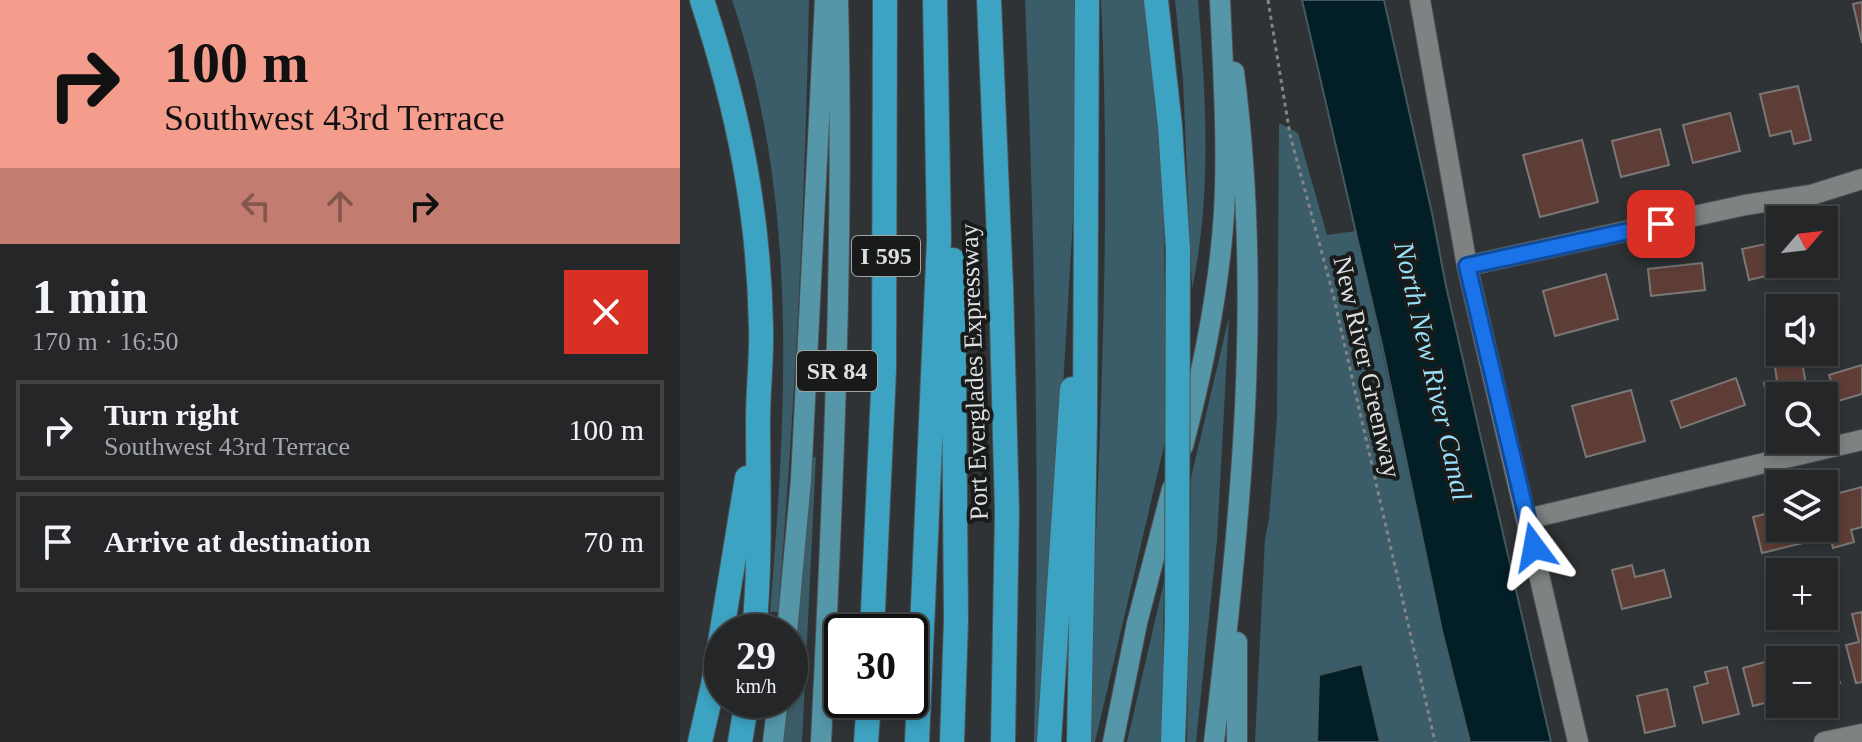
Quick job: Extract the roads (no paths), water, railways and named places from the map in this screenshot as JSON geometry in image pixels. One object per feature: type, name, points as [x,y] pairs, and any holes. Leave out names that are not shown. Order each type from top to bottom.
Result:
[{"type":"highway","points":[[702,0],[726,75],[746,159],[753,216],[761,330],[758,416],[760,575],[756,614]]},
{"type":"highway","name":"I 595","points":[[873,614],[884,370],[885,0]]},
{"type":"highway","points":[[917,742],[939,239],[938,0]]},
{"type":"highway","points":[[938,0],[949,111],[956,407],[952,742]]},
{"type":"highway","name":"Port Everglades Expressway","points":[[989,0],[1007,511],[1003,742]]},
{"type":"highway","points":[[1079,742],[1087,0]]},
{"type":"highway","points":[[1156,0],[1170,126],[1178,249],[1177,623],[1173,742]]},
{"type":"highway","points":[[1049,742],[1068,424],[1086,229]]},
{"type":"highway","points":[[700,742],[713,685],[758,416]]},
{"type":"highway","points":[[740,742],[744,718]]},
{"type":"highway","points":[[866,742],[868,718]]},
{"type":"main road","points":[[789,614],[801,480],[825,0]]},
{"type":"main road","name":"SR 84","points":[[821,742],[836,453],[838,0]]},
{"type":"main road","points":[[1214,742],[1237,519],[1245,386],[1246,220],[1242,135],[1222,0]]},
{"type":"main road","points":[[1113,742],[1137,623],[1198,387],[1219,267],[1225,137],[1222,0]]},
{"type":"main road","points":[[1237,519],[1237,742]]},
{"type":"main road","points":[[773,742],[776,718]]},
{"type":"street","points":[[1424,1],[1467,266],[1578,742]]},
{"type":"street","points":[[1467,266],[1745,205],[1811,195],[1862,179]]},
{"type":"street","points":[[1527,519],[1862,440]]},
{"type":"street","points":[[1824,742],[1862,734]]},
{"type":"water","name":"North New River Canal","points":[[1302,0],[1384,0],[1551,742],[1470,742],[1442,631],[1382,345]]},
{"type":"water","points":[[1362,664],[1380,742],[1317,742],[1319,675]]}]
